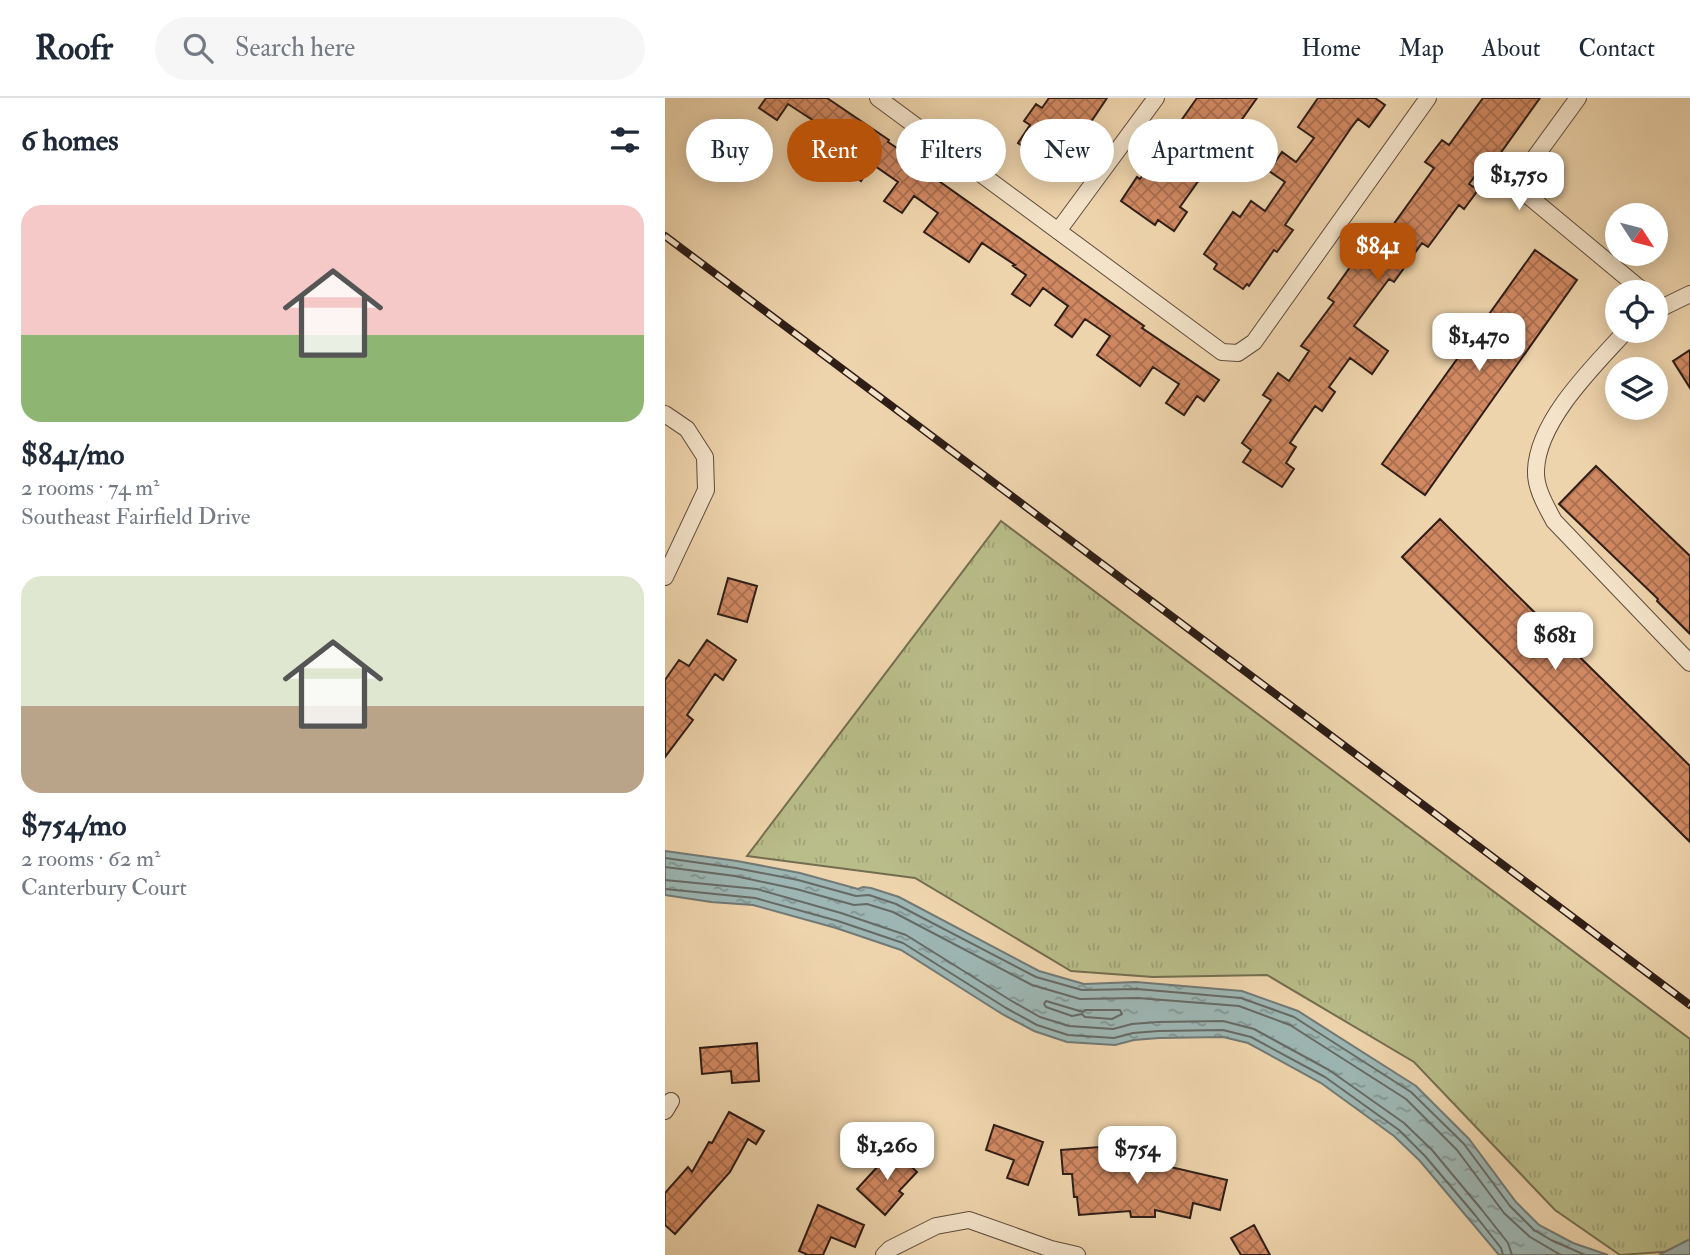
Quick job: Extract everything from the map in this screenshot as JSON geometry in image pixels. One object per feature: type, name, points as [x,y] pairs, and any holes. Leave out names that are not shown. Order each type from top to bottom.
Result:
[{"type":"street","points":[[879,98],[1222,352],[1238,353],[1254,342],[1428,98]]},
{"type":"street","points":[[1058,231],[1156,98]]},
{"type":"street","points":[[1578,98],[1522,175],[1526,194],[1630,280]]},
{"type":"street","points":[[1668,303],[1690,294]]},
{"type":"street","points":[[1615,343],[1574,387],[1539,445],[1536,473],[1543,501],[1554,521],[1690,663]]},
{"type":"street","points":[[665,414],[687,429],[705,457],[706,489],[665,577]]},
{"type":"street","points":[[884,1255],[890,1249],[936,1226],[969,1220],[1051,1249],[1077,1255]]},
{"type":"green space","points":[[1001,521],[1690,1039],[1690,1250],[1620,1255],[1555,1210],[1414,1062],[1267,975],[1153,977],[1071,971],[915,878],[747,856]]},
{"type":"water","points":[[665,851],[800,873],[858,889],[871,888],[899,897],[1039,971],[1084,984],[1136,982],[1242,991],[1298,1011],[1416,1086],[1469,1139],[1516,1202],[1539,1225],[1573,1243],[1608,1255],[1499,1255],[1420,1161],[1394,1136],[1321,1083],[1248,1043],[1223,1037],[1159,1038],[1115,1045],[1067,1042],[1034,1031],[1002,1014],[901,950],[836,928],[753,905],[665,895]]},
{"type":"water","points":[[1688,1240],[1690,1255],[1659,1255]]},
{"type":"building","points":[[766,98],[827,98],[858,119],[811,119],[788,104],[777,120],[759,108]]},
{"type":"building","points":[[1049,98],[1107,98],[1093,119],[1025,119],[1036,104],[1042,108]]},
{"type":"building","points":[[1197,98],[1257,98],[1242,119],[1182,119]]},
{"type":"building","points":[[1318,98],[1375,98],[1385,105],[1369,127],[1358,119],[1351,128],[1285,225],[1293,230],[1277,252],[1274,250],[1249,286],[1247,284],[1243,289],[1214,269],[1217,264],[1204,254],[1233,212],[1240,217],[1251,201],[1265,211],[1285,182],[1278,177],[1278,158],[1282,152],[1296,162],[1314,138],[1298,127]]},
{"type":"building","points":[[1483,98],[1540,98],[1497,158],[1492,154],[1469,184],[1478,190],[1464,209],[1459,205],[1428,247],[1422,243],[1394,282],[1389,279],[1354,326],[1388,351],[1372,374],[1350,358],[1329,387],[1335,392],[1322,411],[1315,406],[1290,443],[1296,447],[1286,463],[1294,469],[1282,487],[1243,462],[1251,450],[1242,443],[1271,400],[1263,395],[1278,373],[1289,381],[1309,351],[1301,346],[1334,302],[1328,298],[1357,255],[1375,229],[1385,236],[1434,168],[1425,162],[1442,140],[1449,145]]},
{"type":"building","points":[[882,135],[896,147],[896,181],[882,171]]},
{"type":"building","points":[[898,182],[940,182],[1144,326],[1142,328],[1219,380],[1204,401],[1197,396],[1184,415],[1166,403],[1179,384],[1153,367],[1140,386],[1097,355],[1110,336],[1085,319],[1072,337],[1055,325],[1068,306],[1043,288],[1030,306],[1012,294],[1026,275],[1013,266],[1015,265],[982,243],[969,262],[924,232],[938,213],[914,196],[902,213],[884,201]]},
{"type":"building","points":[[1134,182],[1198,182],[1180,207],[1187,212],[1174,231],[1158,220],[1155,225],[1121,201]]},
{"type":"building","points":[[1535,250],[1577,280],[1425,495],[1382,464]]},
{"type":"building","points":[[1690,350],[1690,388],[1673,361]]},
{"type":"building","points":[[1596,466],[1690,556],[1690,634],[1658,599],[1559,504]]},
{"type":"building","points":[[1440,519],[1690,766],[1690,842],[1402,557]]},
{"type":"building","points":[[728,578],[757,586],[747,622],[718,614]]},
{"type":"building","points":[[707,640],[736,660],[723,680],[715,674],[687,715],[693,720],[665,757],[665,680],[679,660],[689,666]]},
{"type":"building","points":[[757,1043],[759,1081],[732,1083],[731,1071],[702,1074],[700,1048]]},
{"type":"building","points":[[729,1112],[764,1131],[756,1144],[748,1139],[730,1172],[675,1234],[665,1225],[665,1193],[688,1167],[692,1172]]},
{"type":"building","points":[[994,1125],[1043,1142],[1028,1185],[1007,1178],[1014,1160],[986,1150]]},
{"type":"building","points":[[1100,1147],[1101,1160],[1153,1159],[1153,1163],[1227,1180],[1220,1210],[1193,1203],[1190,1218],[1155,1210],[1155,1217],[1131,1217],[1130,1211],[1079,1215],[1072,1174],[1063,1174],[1061,1150]]},
{"type":"building","points":[[893,1150],[917,1172],[899,1191],[903,1194],[885,1215],[857,1189]]},
{"type":"building","points":[[818,1205],[864,1225],[855,1247],[831,1237],[823,1255],[808,1255],[799,1251]]},
{"type":"building","points":[[1254,1225],[1270,1255],[1241,1255],[1231,1238]]},
{"type":"railway","points":[[665,236],[1690,1005]]}]
